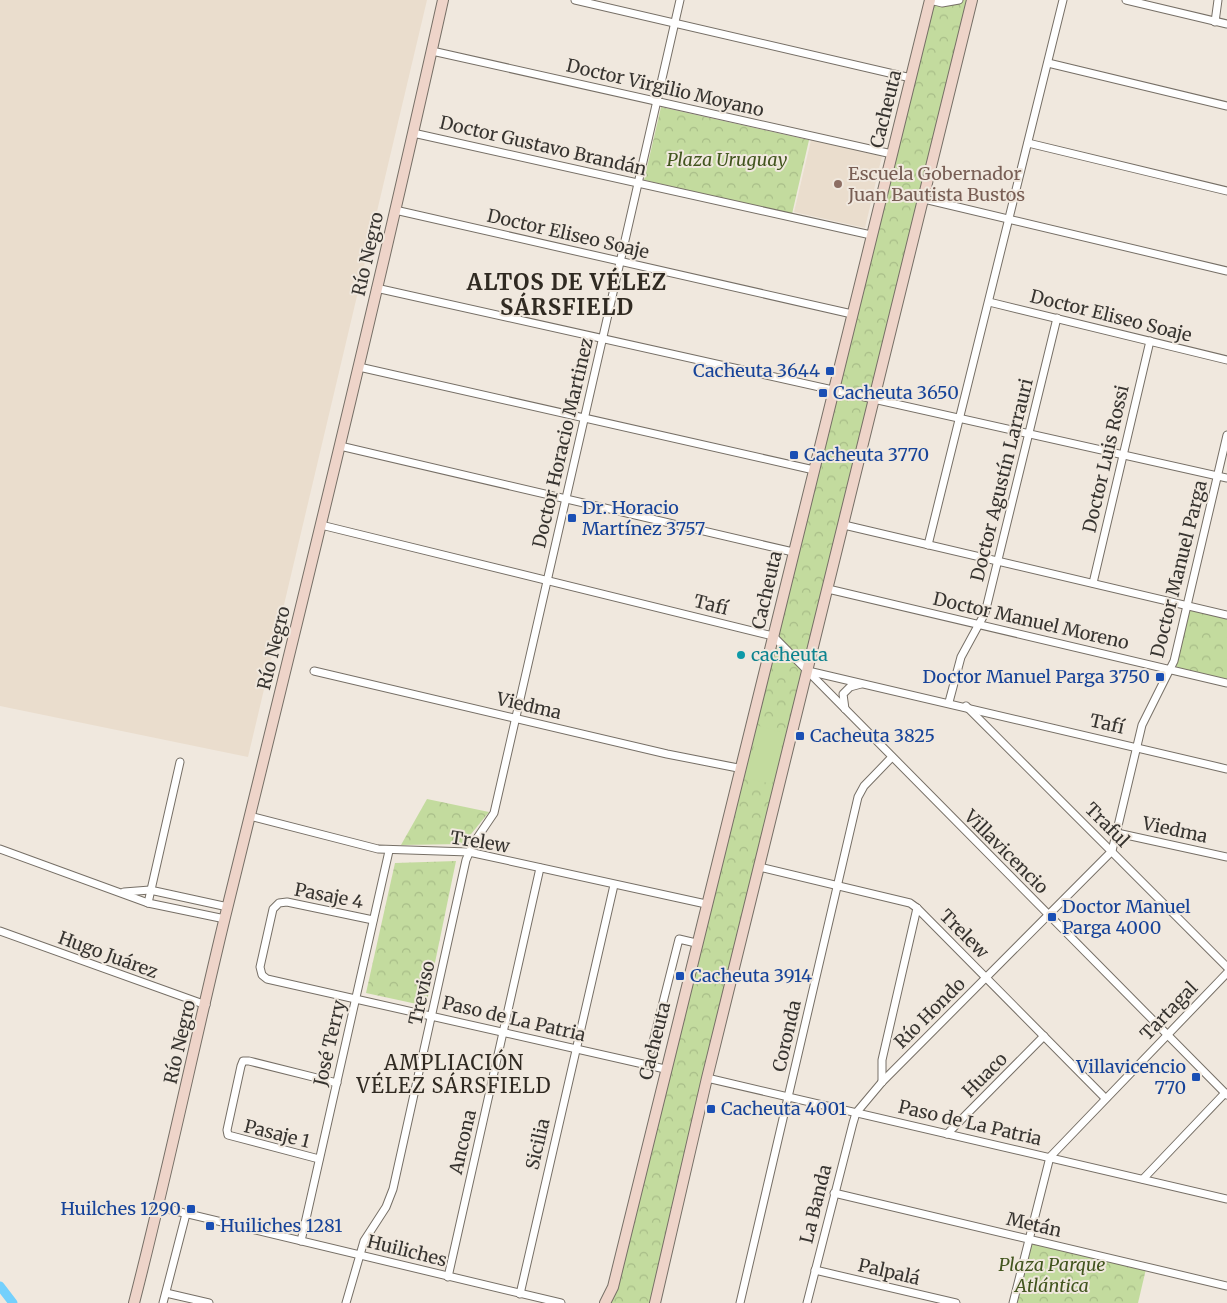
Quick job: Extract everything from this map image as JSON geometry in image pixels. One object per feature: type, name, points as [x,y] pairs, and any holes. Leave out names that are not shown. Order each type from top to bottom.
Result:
[{"type":"street","name":"Río Negro","points":[[134,1303],[159,1207],[225,919],[340,446],[443,0]]},
{"type":"street","points":[[575,0],[911,78]]},
{"type":"street","name":"Doctor Horacio Martinez","points":[[510,747],[680,0]]},
{"type":"street","points":[[930,0],[942,3],[960,0]]},
{"type":"street","name":"Cacheuta","points":[[605,1303],[612,1287],[738,768],[773,636],[930,0]]},
{"type":"street","points":[[655,1303],[707,1078],[972,0]]},
{"type":"street","points":[[928,545],[1063,0]]},
{"type":"street","points":[[1126,0],[1137,1],[1227,24]]},
{"type":"street","points":[[1215,22],[1218,0]]},
{"type":"street","name":"Doctor Virgilio Moyano","points":[[432,51],[892,154]]},
{"type":"street","points":[[1048,63],[1227,106]]},
{"type":"street","name":"Doctor Gustavo Brandán","points":[[413,132],[871,235]]},
{"type":"street","points":[[1028,143],[1227,191]]},
{"type":"street","points":[[924,199],[1227,271]]},
{"type":"street","name":"Doctor Eliseo Soaje","points":[[395,210],[852,314]]},
{"type":"street","points":[[376,288],[1227,478]]},
{"type":"street","name":"Doctor Eliseo Soaje","points":[[989,302],[1227,360]]},
{"type":"street","name":"Doctor Agustín Larrauri","points":[[949,702],[961,657],[985,613],[1056,318]]},
{"type":"street","name":"Doctor Luis Rossi","points":[[1093,584],[1150,341]]},
{"type":"street","points":[[358,367],[814,470]]},
{"type":"street","name":"Doctor Manuel Parga","points":[[1112,851],[1136,747],[1148,710],[1170,670],[1227,435]]},
{"type":"street","points":[[340,446],[793,552]]},
{"type":"street","name":"Tafí","points":[[321,525],[773,636]]},
{"type":"street","points":[[844,525],[1227,615]]},
{"type":"street","name":"Doctor Manuel Moreno","points":[[828,589],[1227,683]]},
{"type":"street","points":[[773,636],[808,670]]},
{"type":"street","name":"Tafí","points":[[808,670],[1227,769]]},
{"type":"street","name":"Villavicencio","points":[[808,670],[1226,1094]]},
{"type":"street","name":"Viedma","points":[[314,671],[667,754],[738,768]]},
{"type":"street","points":[[845,709],[843,694],[847,689],[864,683]]},
{"type":"street","name":"Traful","points":[[965,706],[1227,967]]},
{"type":"street","name":"Treviso","points":[[346,1303],[358,1255],[369,1230],[386,1207],[393,1189],[469,852],[494,813],[510,747]]},
{"type":"street","name":"Coronda","points":[[740,1303],[860,792],[892,757]]},
{"type":"street","points":[[148,903],[180,762]]},
{"type":"street","name":"Trelew","points":[[250,816],[389,851],[469,852],[706,904]]},
{"type":"street","name":"Viedma","points":[[1117,833],[1227,857]]},
{"type":"street","points":[[0,849],[148,903],[225,919]]},
{"type":"street","name":"José Terry","points":[[300,1241],[389,851]]},
{"type":"street","name":"Río Hondo","points":[[856,1113],[882,1082],[1112,851]]},
{"type":"street","name":"Trelew","points":[[759,867],[910,903],[1105,1098]]},
{"type":"street","name":"Ancona","points":[[448,1277],[540,868]]},
{"type":"street","name":"Sicilia","points":[[520,1294],[614,884]]},
{"type":"street","points":[[121,892],[150,890],[228,907]]},
{"type":"street","name":"Pasaje 4","points":[[262,975],[260,967],[273,909],[279,903],[287,902],[373,920]]},
{"type":"street","points":[[882,1082],[882,1060],[917,908]]},
{"type":"street","name":"Hugo Juárez","points":[[0,931],[206,1005]]},
{"type":"street","points":[[651,1050],[679,940],[696,943]]},
{"type":"street","name":"Tartagal","points":[[1050,1157],[1227,973]]},
{"type":"street","name":"Paso de La Patria","points":[[262,975],[267,978],[356,999],[665,1069]]},
{"type":"street","name":"Huaco","points":[[947,1134],[1044,1036]]},
{"type":"street","name":"Pasaje 1","points":[[319,1160],[228,1135],[227,1130],[243,1062],[337,1083]]},
{"type":"street","name":"Paso de La Patria","points":[[707,1078],[1227,1199]]},
{"type":"street","points":[[1143,1179],[1226,1094]]},
{"type":"street","name":"La Banda","points":[[807,1303],[856,1113]]},
{"type":"street","points":[[1013,1303],[1050,1157]]},
{"type":"street","name":"Metán","points":[[834,1193],[1227,1286]]},
{"type":"street","name":"Huiliches","points":[[159,1207],[561,1303]]},
{"type":"street","points":[[163,1303],[186,1214]]},
{"type":"street","name":"Palpalá","points":[[815,1270],[956,1303]]},
{"type":"street","points":[[166,1293],[209,1303]]},
{"type":"shaded area","points":[[0,0],[427,0],[248,757],[0,706]]},
{"type":"shaded area","name":"Escuela Gobernador Juan Bautista Bustos","points":[[811,140],[882,156],[865,228],[794,212]]},
{"type":"green space","points":[[930,0],[972,0],[655,1303],[605,1303]]},
{"type":"green space","name":"Plaza Uruguay","points":[[661,107],[809,140],[792,214],[644,180]]},
{"type":"green space","points":[[1189,609],[1227,618],[1227,679],[1176,668]]},
{"type":"green space","points":[[759,726],[785,733],[772,784],[746,778]]},
{"type":"green space","points":[[427,799],[489,812],[463,844],[401,845]]},
{"type":"green space","points":[[456,861],[426,1006],[366,993],[395,863]]},
{"type":"green space","name":"Plaza Parque Atlántica","points":[[1032,1242],[1146,1269],[1138,1303],[1016,1303]]},
{"type":"waterway","points":[[0,1286],[13,1303]]},
{"type":"place","name":"Escuela Gobernador Juan Bautista Bustos","points":[[838,184]]},
{"type":"place","name":"Cacheuta 3644","points":[[830,371]]},
{"type":"place","name":"Cacheuta 3650","points":[[823,393]]},
{"type":"place","name":"Cacheuta 3770","points":[[794,455]]},
{"type":"place","name":"Dr. Horacio Martínez 3757","points":[[572,518]]},
{"type":"place","name":"cacheuta","points":[[741,655]]},
{"type":"place","name":"Doctor Manuel Parga 3750","points":[[1160,677]]},
{"type":"place","name":"Cacheuta 3825","points":[[800,736]]},
{"type":"place","name":"Doctor Manuel Parga 4000","points":[[1052,917]]},
{"type":"place","name":"Cacheuta 3914","points":[[680,976]]},
{"type":"place","name":"Villavicencio 770","points":[[1196,1077]]},
{"type":"place","name":"Cacheuta 4001","points":[[711,1109]]},
{"type":"place","name":"Huilches 1290","points":[[191,1209]]},
{"type":"place","name":"Huiliches 1281","points":[[210,1226]]},
{"type":"district","name":"ALTOS DE VÉLEZ SÁRSFIELD","points":[[567,294]]},
{"type":"district","name":"AMPLIACIÓN VÉLEZ SÁRSFIELD","points":[[454,1074]]}]
